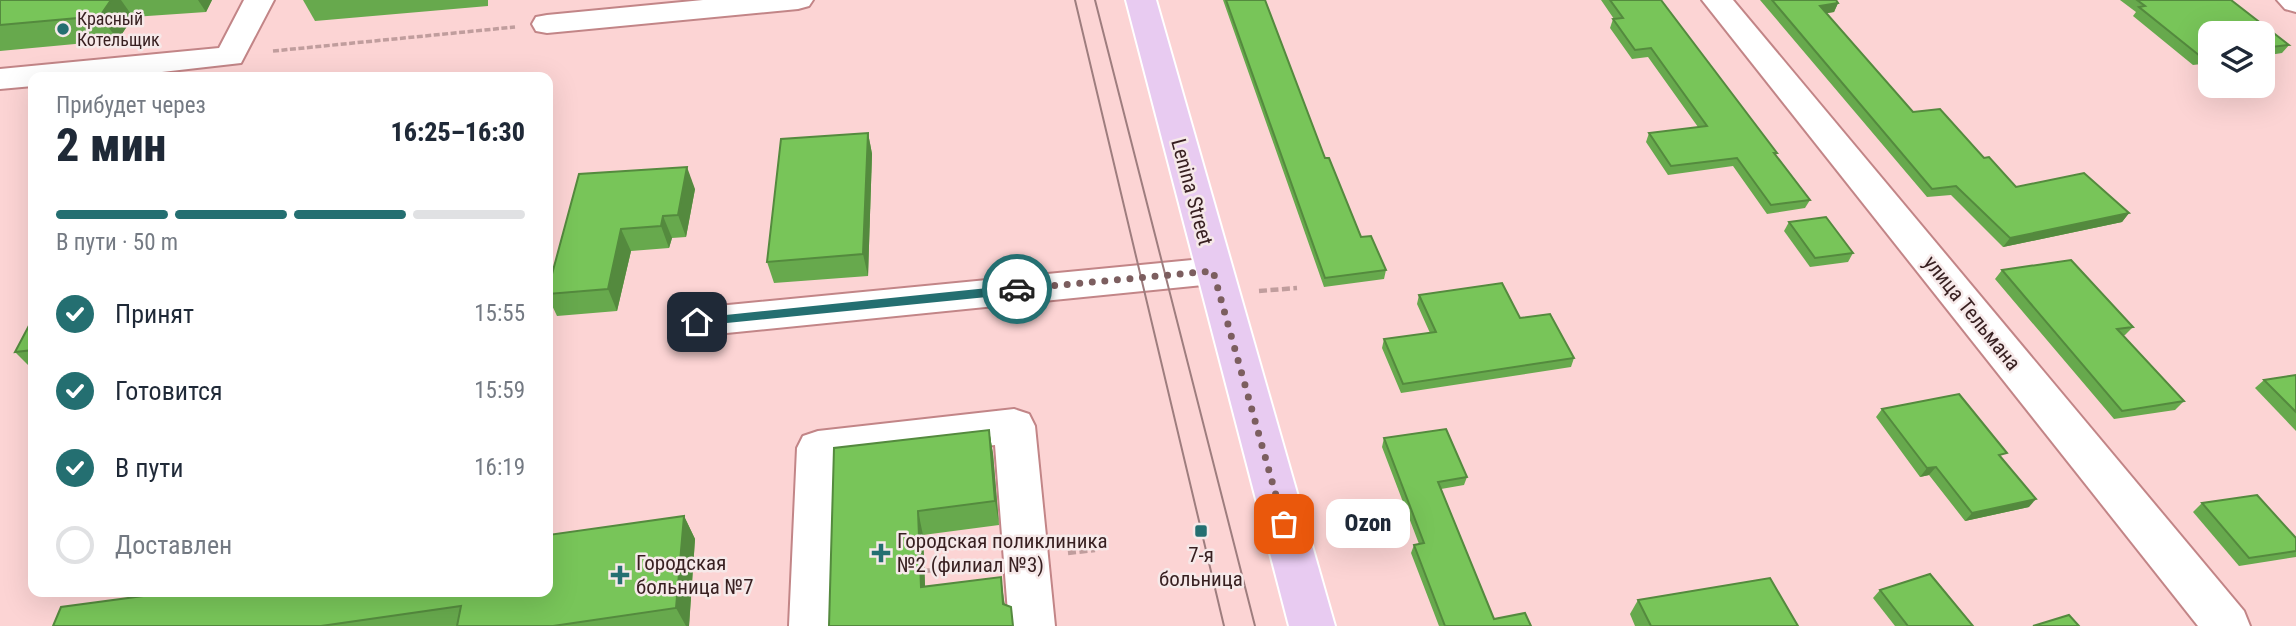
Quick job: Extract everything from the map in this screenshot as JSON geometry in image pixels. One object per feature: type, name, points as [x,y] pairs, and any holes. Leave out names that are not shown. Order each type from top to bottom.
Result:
[{"type":"main road","name":"Lenina Street","points":[[1141,0],[1312,626]]},
{"type":"street","points":[[70,72],[230,56],[259,0]]},
{"type":"street","points":[[547,24],[798,0]]},
{"type":"street","name":"улица Тельмана","points":[[1717,0],[2227,626]]},
{"type":"street","points":[[0,79],[28,76]]},
{"type":"street","points":[[697,322],[1213,271]]},
{"type":"street","points":[[812,626],[818,448],[1014,426],[1032,626]]},
{"type":"path","points":[[230,56],[547,24]]},
{"type":"building","points":[[0,0],[111,0],[100,16],[0,25]]},
{"type":"building","points":[[1226,0],[1265,0],[1325,158],[1329,158],[1361,237],[1371,236],[1386,270],[1325,278]]},
{"type":"building","points":[[1610,0],[1661,0],[1810,200],[1771,205],[1737,158],[1671,166],[1649,133],[1707,126],[1651,48],[1635,50],[1613,19],[1623,18]]},
{"type":"building","points":[[1772,0],[1836,0],[1838,3],[1820,6],[1913,112],[1940,109],[1984,158],[1989,157],[2016,187],[2084,173],[2129,213],[2010,238],[1956,186],[1932,189]]},
{"type":"building","points":[[2137,0],[2231,0],[2258,21],[2198,21],[2198,54],[2139,7],[2145,6]]},
{"type":"building","points":[[2275,34],[2289,45],[2275,47]]},
{"type":"building","points":[[868,133],[863,254],[767,262],[781,139]]},
{"type":"building","points":[[687,167],[678,215],[663,216],[661,226],[621,229],[608,289],[553,294],[553,270],[579,174]]},
{"type":"building","points":[[1826,217],[1853,253],[1815,258],[1789,222]]},
{"type":"building","points":[[2071,260],[2133,327],[2117,329],[2184,401],[2122,411],[2002,270]]},
{"type":"building","points":[[1502,283],[1520,318],[1550,314],[1574,358],[1403,384],[1384,339],[1436,332],[1419,295]]},
{"type":"building","points":[[28,327],[28,351],[15,352]]},
{"type":"building","points":[[2296,375],[2296,412],[2264,380]]},
{"type":"building","points":[[1959,394],[2007,453],[1999,455],[2036,499],[1972,513],[1936,467],[1927,468],[1882,409]]},
{"type":"building","points":[[1446,429],[1467,477],[1438,482],[1494,619],[1525,613],[1531,626],[1445,626],[1414,545],[1424,543],[1384,438]]},
{"type":"building","name":"Городская поликлиника №2 (филиал №3)","points":[[989,430],[995,501],[918,511],[921,587],[1001,577],[1003,604],[1011,607],[1013,626],[829,626],[834,448]]},
{"type":"building","points":[[2257,495],[2296,538],[2296,551],[2249,558],[2202,503]]},
{"type":"building","name":"Городская больница №7","points":[[684,516],[676,608],[553,626],[457,626],[461,606],[321,626],[53,626],[61,607],[136,597],[553,597],[553,534]]},
{"type":"building","points":[[1930,574],[1973,626],[1908,626],[1880,590]]},
{"type":"building","points":[[1770,578],[1798,626],[1651,626],[1638,600]]},
{"type":"building","points":[[2069,615],[2079,626],[2033,626]]},
{"type":"tram line","points":[[1075,0],[1224,626]]},
{"type":"tram line","points":[[1095,0],[1255,626]]},
{"type":"way so far","points":[[1017,289],[1213,271],[1284,524]]},
{"type":"place","name":"Красный Котельщик","points":[[63,29]]},
{"type":"place","name":"Ozon","points":[[1284,524]]},
{"type":"place","name":"7-я больница","points":[[1201,531]]},
{"type":"place","name":"Городская поликлиника №2 (филиал №3)","points":[[881,553]]},
{"type":"place","name":"Городская больница №7","points":[[620,575]]},
{"type":"route","points":[[697,322],[1017,289]]}]
